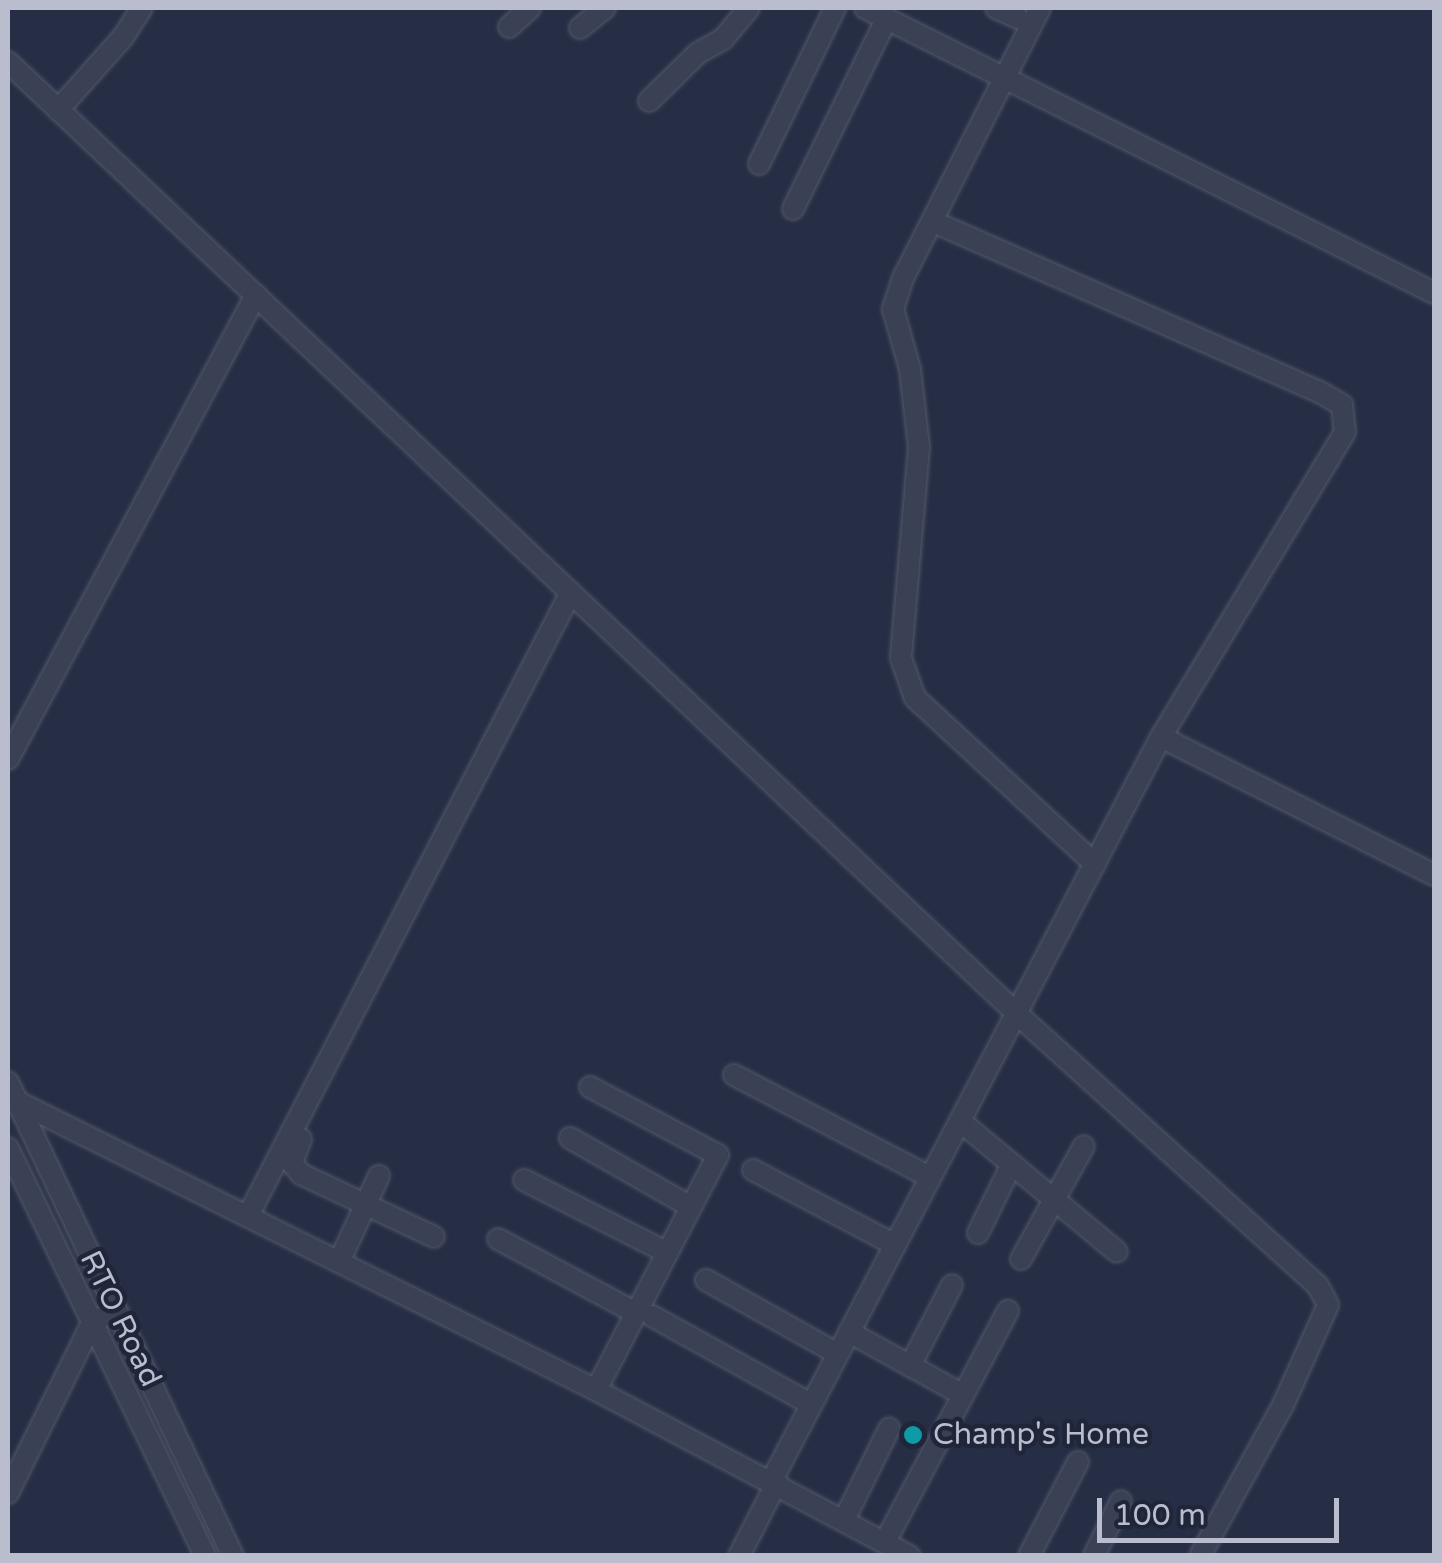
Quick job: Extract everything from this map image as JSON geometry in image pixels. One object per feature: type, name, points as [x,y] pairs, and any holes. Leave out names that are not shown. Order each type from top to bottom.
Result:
[{"type":"street","points":[[58,110],[123,37],[142,8]]},
{"type":"street","points":[[509,26],[530,8]]},
{"type":"street","points":[[580,28],[605,8]]},
{"type":"street","points":[[649,101],[698,53],[723,39],[749,8]]},
{"type":"street","points":[[759,164],[835,8]]},
{"type":"street","points":[[864,8],[901,17],[1006,75],[1434,294]]},
{"type":"street","points":[[996,8],[1018,18]]},
{"type":"street","points":[[1040,8],[903,278],[893,309],[910,368],[919,447],[901,658],[916,698],[1094,864]]},
{"type":"street","points":[[793,209],[901,17]]},
{"type":"street","points":[[8,62],[1016,1013],[1200,1175],[1326,1297],[1328,1305],[1283,1405],[1200,1556]]},
{"type":"street","points":[[739,1556],[811,1404],[1161,737],[1345,432],[1342,406],[1318,391],[934,222]]},
{"type":"street","points":[[8,759],[256,295]]},
{"type":"street","points":[[249,1214],[572,592]]},
{"type":"street","points":[[1161,737],[1434,875]]},
{"type":"street","points":[[734,1074],[930,1177]]},
{"type":"street","points":[[590,1087],[718,1156],[668,1253],[644,1315],[596,1390]]},
{"type":"street","points":[[10,1094],[774,1481],[910,1556]]},
{"type":"street","name":"RTO Road","points":[[10,1094],[233,1556]]},
{"type":"street","points":[[319,1102],[292,1163],[300,1174],[434,1238]]},
{"type":"street","points":[[960,1121],[1117,1252]]},
{"type":"street","points":[[570,1138],[691,1207]]},
{"type":"street","points":[[1021,1259],[1084,1146]]},
{"type":"street","name":"RTO Road","points":[[8,1148],[205,1556]]},
{"type":"street","points":[[978,1233],[1012,1164]]},
{"type":"street","points":[[753,1170],[894,1246]]},
{"type":"street","points":[[339,1262],[378,1176]]},
{"type":"street","points":[[524,1180],[668,1253]]},
{"type":"street","points":[[498,1239],[811,1404]]},
{"type":"street","points":[[706,1280],[838,1354]]},
{"type":"street","points":[[910,1366],[952,1286]]},
{"type":"street","points":[[885,1542],[1008,1311]]},
{"type":"street","points":[[8,1493],[93,1321],[118,1313]]},
{"type":"street","points":[[849,1332],[963,1395]]},
{"type":"street","points":[[844,1520],[890,1429]]},
{"type":"street","points":[[1029,1556],[1078,1462]]},
{"type":"street","points":[[1094,1556],[1121,1501]]},
{"type":"place","name":"Champ's Home","points":[[913,1435]]}]
